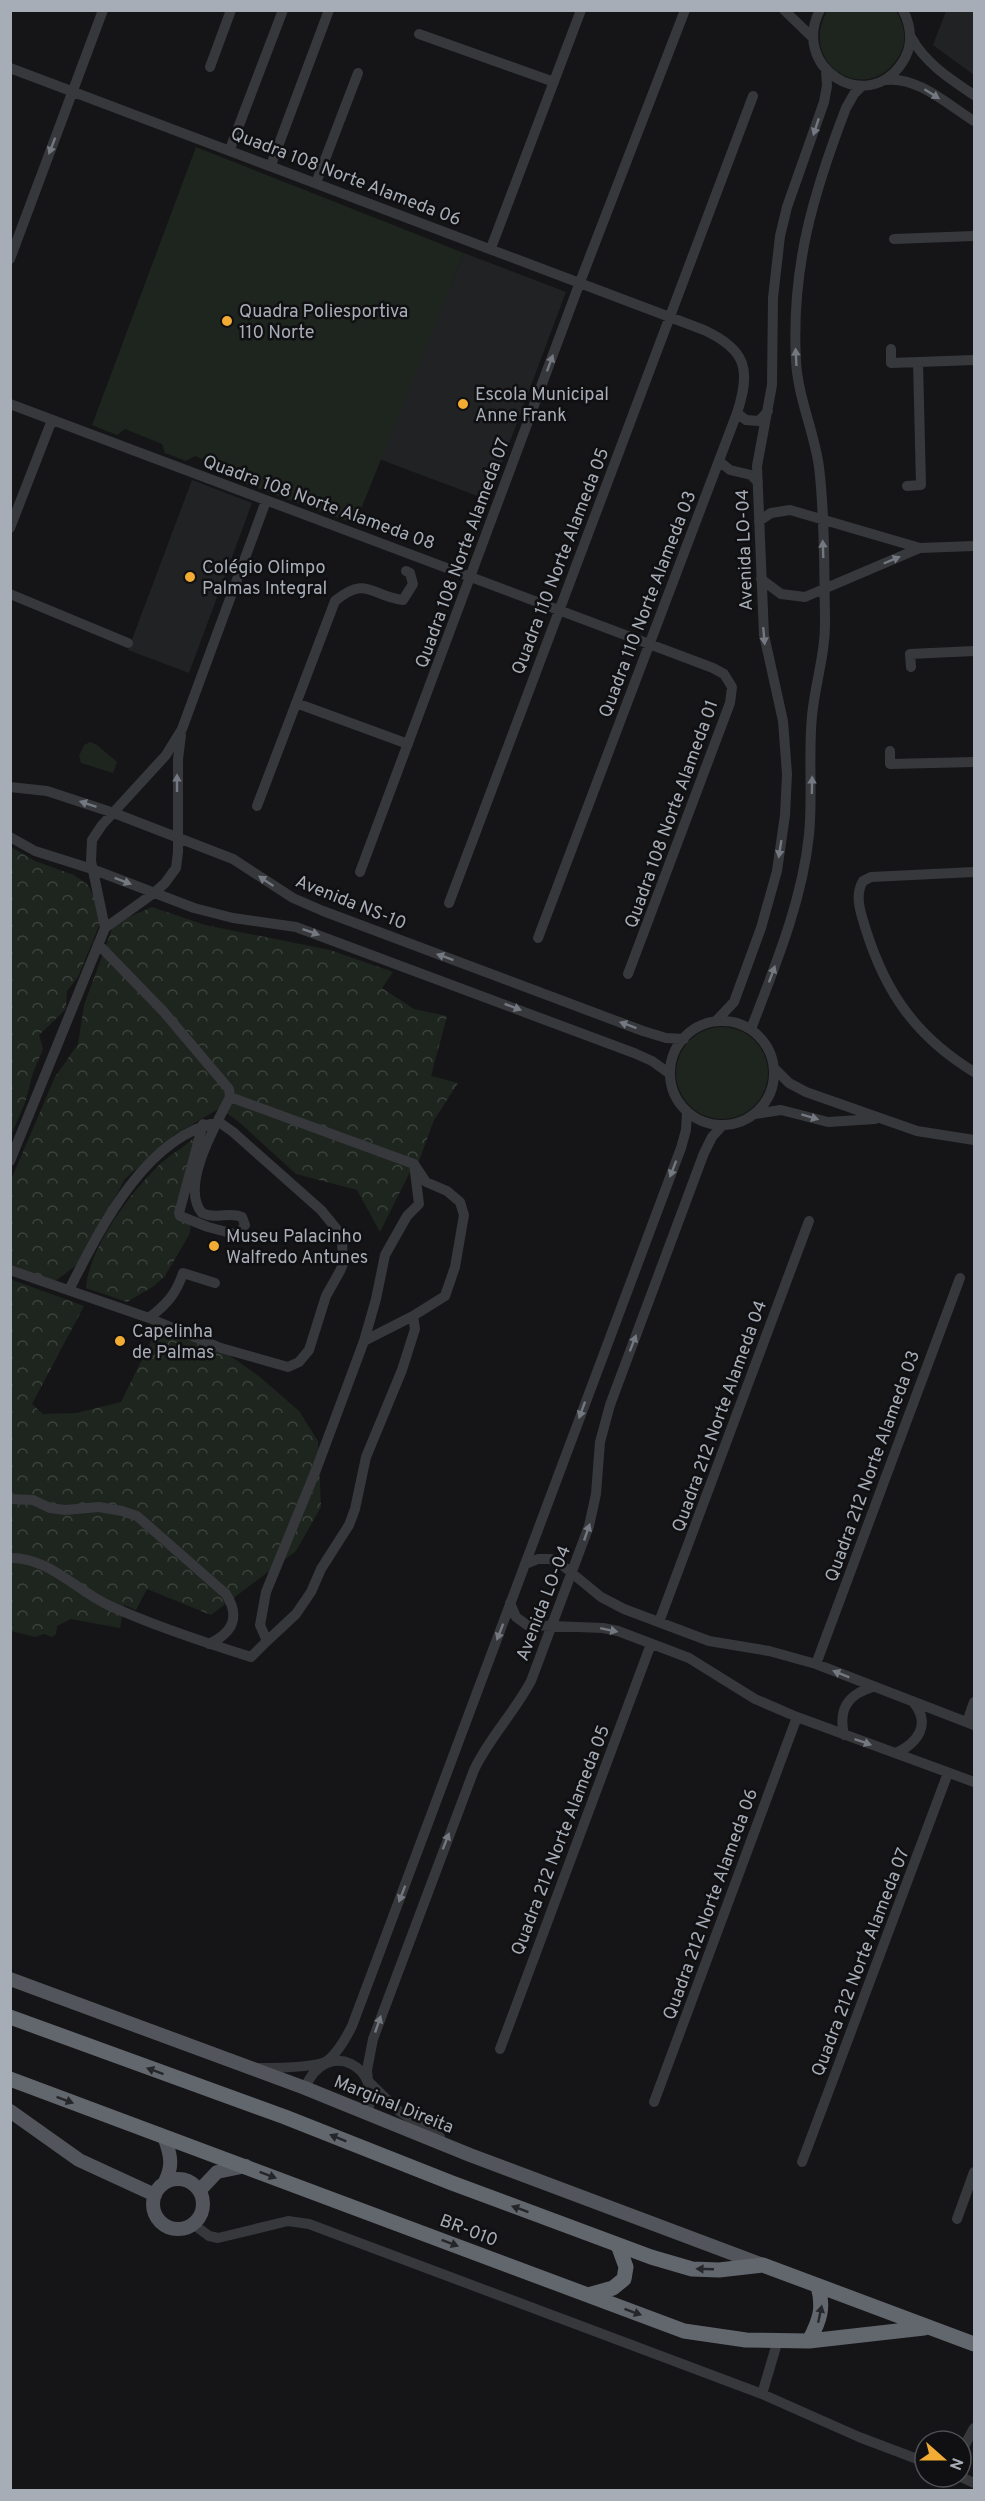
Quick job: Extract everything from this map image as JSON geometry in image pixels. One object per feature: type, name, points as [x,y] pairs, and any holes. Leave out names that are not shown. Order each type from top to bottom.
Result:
[{"type":"highway","name":"BR-010","points":[[10,2017],[285,2117],[452,2184],[651,2257],[692,2269],[719,2270],[763,2265]]},
{"type":"highway","name":"BR-010","points":[[10,2079],[165,2139],[246,2166],[684,2331],[746,2340],[809,2341],[929,2327]]},
{"type":"highway","points":[[588,2295],[612,2288],[624,2279],[626,2266],[618,2245]]},
{"type":"highway","points":[[763,2265],[975,2344]]},
{"type":"highway","points":[[809,2341],[823,2308],[818,2286]]},
{"type":"highway","points":[[953,2337],[975,2331]]},
{"type":"highway","points":[[953,2337],[975,2352]]},
{"type":"main road","name":"Marginal Direita","points":[[10,1979],[305,2088],[470,2154],[763,2265]]},
{"type":"main road","points":[[10,2111],[79,2160],[154,2195]]},
{"type":"main road","points":[[165,2139],[170,2153],[171,2168],[165,2182],[154,2195],[154,2212],[162,2223],[176,2229],[193,2224],[202,2213],[204,2205],[200,2190],[188,2180],[172,2179],[165,2182]]},
{"type":"main road","points":[[200,2190],[217,2172],[246,2166]]},
{"type":"street","points":[[10,259],[103,10]]},
{"type":"street","points":[[210,68],[231,10]]},
{"type":"street","points":[[230,149],[283,10]]},
{"type":"street","points":[[271,165],[329,10]]},
{"type":"street","points":[[491,248],[581,10]]},
{"type":"street","name":"Quadra 108 Norte Alameda 07","points":[[360,872],[580,282],[685,10]]},
{"type":"street","points":[[784,10],[812,37]]},
{"type":"street","points":[[820,10],[814,22],[812,37],[817,57],[826,70],[840,80],[862,86],[885,80],[899,79],[911,82],[975,121]]},
{"type":"street","points":[[903,10],[911,36],[918,49],[933,65],[975,95]]},
{"type":"street","points":[[419,34],[554,82]]},
{"type":"street","points":[[885,80],[897,70],[906,56],[911,36]]},
{"type":"street","name":"Quadra 108 Norte Alameda 06","points":[[10,68],[669,316]]},
{"type":"street","name":"Avenida LO-04","points":[[717,1020],[734,1002],[761,928],[777,871],[785,815],[787,774],[783,721],[765,645],[758,455],[768,411],[772,376],[773,298],[778,250],[787,207],[824,102],[826,70]]},
{"type":"street","points":[[316,183],[358,73]]},
{"type":"street","points":[[751,1029],[785,938],[805,862],[811,807],[812,717],[825,640],[818,459],[797,373],[796,296],[802,246],[810,214],[846,108],[862,86]]},
{"type":"street","name":"Quadra 110 Norte Alameda 05","points":[[449,903],[753,96]]},
{"type":"street","points":[[894,239],[975,236]]},
{"type":"street","name":"Quadra 110 Norte Alameda 03","points":[[538,938],[732,425],[741,416],[745,375],[744,367],[736,352],[719,337],[669,316]]},
{"type":"street","points":[[891,349],[891,363],[975,360]]},
{"type":"street","points":[[907,486],[921,485],[918,362]]},
{"type":"street","name":"Quadra 108 Norte Alameda 08","points":[[10,404],[649,644]]},
{"type":"street","points":[[741,416],[759,421],[768,411]]},
{"type":"street","points":[[10,528],[52,420]]},
{"type":"street","points":[[719,461],[730,470],[751,475],[758,482]]},
{"type":"street","points":[[715,475],[730,470]]},
{"type":"street","points":[[105,928],[90,855],[92,840],[166,755],[182,729],[266,501]]},
{"type":"street","points":[[759,521],[771,513],[799,512],[920,548],[975,546]]},
{"type":"street","points":[[761,579],[773,590],[788,597],[805,597],[920,548]]},
{"type":"street","points":[[257,806],[334,601],[356,588],[365,588],[403,600],[412,584],[410,573],[406,571]]},
{"type":"street","points":[[10,594],[128,643]]},
{"type":"street","name":"Quadra 108 Norte Alameda 01","points":[[628,974],[732,695],[732,687],[724,674],[649,644]]},
{"type":"street","points":[[910,668],[910,654],[975,651]]},
{"type":"street","points":[[296,703],[408,744]]},
{"type":"street","points":[[10,1161],[105,928],[165,884],[176,868],[178,759],[182,729]]},
{"type":"street","points":[[890,751],[890,764],[975,762]]},
{"type":"street","name":"Avenida NS-10","points":[[10,787],[47,790],[114,813],[232,859],[293,898],[323,911],[643,1031],[666,1038],[684,1039]]},
{"type":"street","points":[[10,837],[35,851],[93,869],[213,914],[278,922],[307,931],[634,1053],[652,1061],[670,1074]]},
{"type":"street","points":[[975,872],[871,877],[863,881],[858,892],[860,910],[870,943],[893,996],[926,1036],[944,1052],[975,1072]]},
{"type":"street","points":[[98,944],[163,1011],[224,1082],[230,1097],[200,1160],[196,1178],[196,1203],[202,1213],[211,1217],[240,1216],[245,1225],[238,1234],[192,1222],[180,1216],[179,1213],[203,1124]]},
{"type":"street","points":[[717,1020],[734,1022],[751,1029],[768,1048],[774,1068],[769,1094],[753,1114],[739,1122],[722,1125],[709,1124],[687,1113],[675,1094],[670,1074],[675,1052],[684,1039],[699,1027],[717,1020]]},
{"type":"street","points":[[774,1068],[798,1089],[920,1132],[975,1140]]},
{"type":"street","points":[[230,1097],[414,1164],[426,1182],[447,1191],[460,1202],[464,1215],[455,1267],[445,1296],[413,1316],[364,1341]]},
{"type":"street","points":[[753,1114],[781,1110],[828,1122],[869,1119],[893,1123]]},
{"type":"street","name":"Avenida LO-04","points":[[305,2088],[312,2074],[338,2049],[352,2026],[681,1148],[686,1130],[687,1113]]},
{"type":"street","points":[[10,1270],[149,1318],[221,1348],[288,1367],[298,1362],[309,1350],[326,1296],[343,1264],[342,1241],[332,1221],[219,1122],[203,1124],[154,1160],[125,1192],[101,1227],[69,1290]]},
{"type":"street","name":"Avenida LO-04","points":[[367,2113],[372,2097],[368,2065],[374,2034],[469,1781],[489,1740],[527,1688],[551,1627],[591,1520],[600,1442],[610,1405],[704,1153],[712,1137],[722,1125]]},
{"type":"street","points":[[267,1641],[260,1625],[266,1592],[304,1500],[364,1341],[385,1255],[407,1216],[418,1204],[414,1164]]},
{"type":"street","name":"Quadra 212 Norte Alameda 04","points":[[659,1622],[809,1221]]},
{"type":"street","points":[[149,1318],[171,1300],[177,1291],[183,1273],[215,1283]]},
{"type":"street","name":"Quadra 212 Norte Alameda 03","points":[[816,1664],[960,1278]]},
{"type":"street","points":[[10,1558],[38,1563],[107,1605],[209,1644],[251,1657],[300,1608],[349,1525],[356,1509],[366,1457],[402,1370],[415,1329],[413,1316]]},
{"type":"street","points":[[10,1499],[33,1500],[50,1508],[65,1510],[99,1508],[122,1511],[137,1516],[226,1594],[231,1602],[233,1611],[231,1627],[225,1636],[209,1644]]},
{"type":"street","points":[[525,1563],[538,1559],[551,1559],[618,1607],[709,1641],[769,1651],[816,1664],[971,1723],[975,1702]]},
{"type":"street","points":[[510,1603],[516,1617],[527,1625],[609,1629],[688,1658],[755,1699],[797,1717],[975,1782]]},
{"type":"street","name":"Quadra 212 Norte Alameda 05","points":[[500,2049],[651,1644]]},
{"type":"street","points":[[844,1735],[844,1713],[851,1698],[857,1692],[873,1687]]},
{"type":"street","points":[[896,1753],[909,1748],[922,1730],[922,1716],[914,1703]]},
{"type":"street","name":"Quadra 212 Norte Alameda 06","points":[[654,2102],[797,1717]]},
{"type":"street","name":"Quadra 212 Norte Alameda 07","points":[[802,2162],[948,1773]]},
{"type":"street","points":[[250,2068],[286,2067],[338,2061],[349,2064],[360,2071],[408,2118],[470,2154]]},
{"type":"street","points":[[957,2218],[975,2172]]},
{"type":"street","points":[[193,2224],[209,2236],[218,2238],[288,2221],[309,2224],[762,2394],[859,2438],[913,2458]]},
{"type":"street","points":[[762,2394],[778,2340]]},
{"type":"shaded area","points":[[946,11],[974,11],[974,75],[933,45]]},
{"type":"shaded area","name":"Escola Municipal Anne Frank","points":[[464,253],[566,292],[488,500],[379,459]]},
{"type":"shaded area","name":"Colégio Olimpo Palmas Integral","points":[[192,480],[252,503],[189,673],[128,650]]},
{"type":"green space","points":[[827,11],[896,11],[904,32],[904,43],[900,54],[887,70],[872,78],[856,79],[841,74],[829,63],[821,49],[820,31]]},
{"type":"green space","points":[[196,147],[464,253],[355,524],[241,482],[238,473],[195,456],[186,461],[165,453],[162,444],[125,429],[117,435],[92,425]]},
{"type":"green space","points":[[90,742],[117,762],[113,773],[81,763],[79,756],[84,745]]},
{"type":"green space","points":[[11,847],[35,861],[74,875],[88,885],[99,907],[100,918],[78,977],[67,991],[66,1009],[39,1035],[43,1049],[33,1073],[25,1103],[11,1135]]},
{"type":"green space","points":[[152,907],[205,925],[330,950],[393,972],[382,988],[414,1009],[447,1016],[431,1076],[458,1083],[434,1120],[419,1161],[414,1164],[380,1232],[357,1190],[296,1174],[239,1122],[220,1108],[174,1135],[125,1179],[78,1264],[55,1281],[11,1268],[10,1182],[55,1077],[78,1044],[84,1005],[114,924]]},
{"type":"green space","points":[[722,1027],[740,1031],[755,1040],[764,1055],[768,1073],[764,1091],[755,1106],[740,1115],[722,1119],[704,1115],[689,1106],[680,1091],[676,1073],[680,1055],[689,1040],[704,1031]]},
{"type":"green space","points":[[197,1134],[176,1204],[191,1228],[165,1276],[154,1286],[127,1302],[86,1288],[95,1254],[125,1204],[161,1163]]},
{"type":"green space","points":[[10,1279],[84,1306],[32,1404],[43,1414],[76,1413],[121,1402],[156,1331],[215,1345],[260,1377],[299,1411],[318,1441],[321,1507],[296,1551],[211,1615],[147,1589],[136,1610],[124,1605],[120,1628],[71,1619],[57,1626],[56,1634],[52,1637],[44,1634],[35,1637],[11,1631]]},
{"type":"place","name":"Quadra Poliesportiva 110 Norte","points":[[227,321]]},
{"type":"place","name":"Escola Municipal Anne Frank","points":[[463,404]]},
{"type":"place","name":"Colégio Olimpo Palmas Integral","points":[[190,577]]},
{"type":"place","name":"Museu Palacinho Walfredo Antunes","points":[[214,1246]]},
{"type":"place","name":"Capelinha de Palmas","points":[[120,1341]]}]
